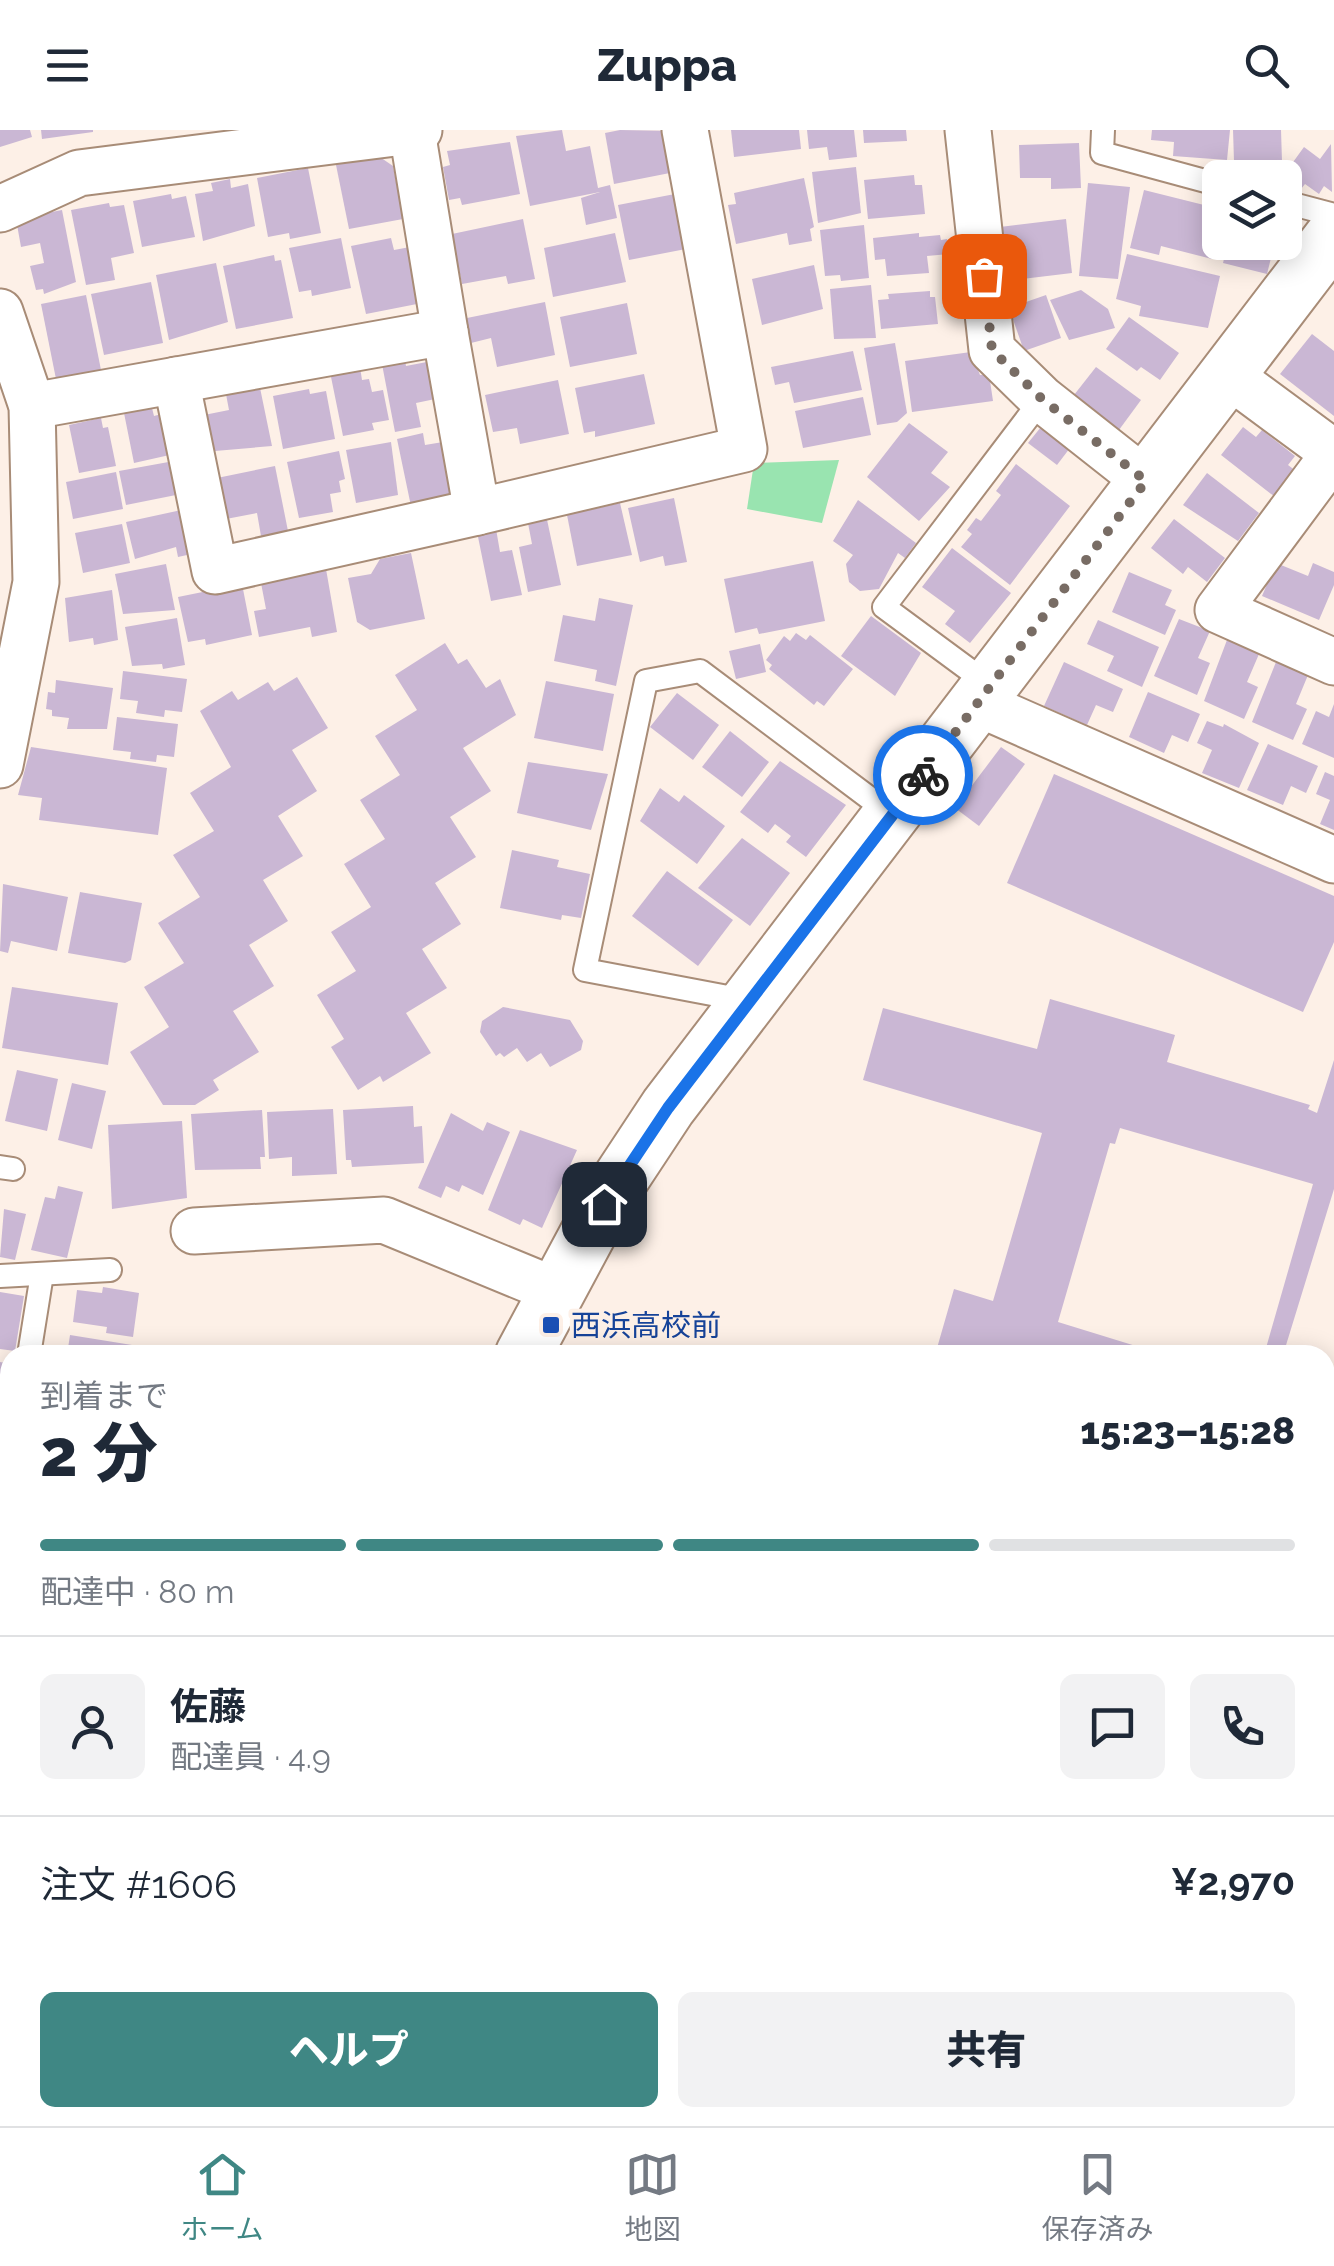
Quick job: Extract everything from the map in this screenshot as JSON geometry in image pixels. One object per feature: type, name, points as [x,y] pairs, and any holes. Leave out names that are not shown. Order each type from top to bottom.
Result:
[{"type":"street","points":[[0,209],[78,174],[415,130],[477,512]]},
{"type":"street","points":[[176,380],[215,571],[744,449],[685,130]]},
{"type":"street","points":[[968,130],[992,350],[1042,399],[1146,481]]},
{"type":"street","points":[[528,1345],[554,1290],[668,1108],[1334,235]]},
{"type":"street","points":[[0,312],[32,406],[36,582],[0,765]]},
{"type":"street","points":[[32,406],[445,332]]},
{"type":"street","points":[[1227,374],[1334,454],[1218,610],[1334,662]]},
{"type":"street","points":[[984,695],[1334,860]]},
{"type":"street","points":[[194,1232],[384,1220],[554,1290]]},
{"type":"lane","points":[[1103,130],[1102,154],[1202,180]]},
{"type":"lane","points":[[1302,207],[1334,215]]},
{"type":"lane","points":[[984,695],[884,607],[1042,399]]},
{"type":"lane","points":[[752,1002],[585,970],[646,682],[700,671],[892,816]]},
{"type":"lane","points":[[0,1276],[110,1270]]},
{"type":"lane","points":[[31,1345],[42,1274]]},
{"type":"green space","points":[[839,460],[822,523],[747,509],[754,463]]},
{"type":"building","points":[[0,130],[30,130],[32,137],[0,147]]},
{"type":"building","points":[[41,130],[93,130],[93,132],[42,139]]},
{"type":"building","points":[[562,130],[566,151],[590,146],[598,188],[610,185],[617,218],[586,225],[581,198],[600,192],[530,206],[516,136]]},
{"type":"building","points":[[731,130],[799,130],[801,149],[734,157]]},
{"type":"building","points":[[807,130],[854,130],[857,157],[829,160],[827,147],[809,149]]},
{"type":"building","points":[[863,130],[906,130],[907,141],[864,143]]},
{"type":"building","points":[[1152,130],[1230,130],[1227,160],[1173,156],[1174,142],[1151,140]]},
{"type":"building","points":[[1233,130],[1281,130],[1282,160],[1234,160]]},
{"type":"building","points":[[674,131],[675,172],[614,184],[605,133]]},
{"type":"building","points":[[510,142],[520,194],[462,205],[460,198],[449,200],[443,167],[450,165],[447,151]]},
{"type":"building","points":[[1079,143],[1081,188],[1051,189],[1051,178],[1020,178],[1019,145]]},
{"type":"building","points":[[1331,144],[1332,192],[1324,186],[1319,194],[1305,184],[1302,188],[1302,160],[1295,160],[1304,147],[1320,159]]},
{"type":"building","points":[[374,153],[393,166],[403,219],[349,229],[335,160]]},
{"type":"building","points":[[856,167],[861,213],[818,223],[812,172]]},
{"type":"building","points":[[308,168],[321,233],[290,239],[289,233],[268,237],[257,178]]},
{"type":"building","points":[[914,175],[915,185],[922,185],[925,214],[868,219],[864,180]]},
{"type":"building","points":[[804,178],[814,227],[810,229],[812,241],[789,245],[787,233],[736,244],[728,205],[736,204],[734,193]]},
{"type":"building","points":[[230,179],[231,188],[248,184],[255,226],[203,241],[195,194],[213,191],[211,183]]},
{"type":"building","points":[[1088,183],[1130,187],[1118,279],[1079,276]]},
{"type":"building","points":[[1144,190],[1202,204],[1202,256],[1161,246],[1159,255],[1130,248]]},
{"type":"building","points":[[680,193],[691,248],[629,260],[618,205]]},
{"type":"building","points":[[171,194],[172,199],[186,196],[195,237],[142,247],[133,201]]},
{"type":"building","points":[[109,203],[110,207],[124,205],[134,253],[111,258],[115,280],[86,285],[71,210]]},
{"type":"building","points":[[62,210],[76,282],[44,294],[43,289],[36,290],[30,266],[44,263],[40,243],[21,247],[16,219]]},
{"type":"building","points":[[523,219],[535,279],[508,284],[506,276],[462,284],[452,234]]},
{"type":"building","points":[[1066,219],[1072,273],[1006,281],[1000,227]]},
{"type":"building","points":[[864,225],[869,278],[841,281],[840,275],[825,276],[820,230]]},
{"type":"building","points":[[615,233],[626,282],[553,297],[544,248]]},
{"type":"building","points":[[919,233],[919,237],[940,235],[941,240],[947,239],[949,254],[927,256],[929,273],[887,276],[885,259],[875,260],[873,238]]},
{"type":"building","points":[[341,238],[351,288],[312,296],[311,290],[299,292],[289,248]]},
{"type":"building","points":[[391,238],[394,250],[410,247],[422,303],[366,314],[351,246]]},
{"type":"building","points":[[1127,254],[1220,276],[1208,328],[1139,316],[1141,306],[1116,299]]},
{"type":"building","points":[[274,255],[275,261],[281,260],[293,318],[236,329],[223,266]]},
{"type":"building","points":[[1224,260],[1270,260],[1267,274],[1223,263]]},
{"type":"building","points":[[216,263],[228,322],[169,340],[156,275]]},
{"type":"building","points":[[814,265],[823,309],[762,325],[752,279]]},
{"type":"building","points":[[151,282],[163,343],[104,355],[91,294]]},
{"type":"building","points":[[871,285],[876,338],[834,339],[830,289]]},
{"type":"building","points":[[1081,290],[1108,309],[1115,328],[1069,340],[1050,300]]},
{"type":"building","points":[[930,291],[930,297],[935,297],[938,324],[881,329],[878,300],[889,299],[888,294]]},
{"type":"building","points":[[86,295],[101,370],[56,379],[41,304]]},
{"type":"building","points":[[1046,295],[1061,338],[1024,351],[1009,308]]},
{"type":"building","points":[[545,302],[555,355],[497,367],[491,338],[471,343],[467,318]]},
{"type":"building","points":[[627,303],[637,354],[570,367],[560,317]]},
{"type":"building","points":[[1129,317],[1179,353],[1160,380],[1141,367],[1137,371],[1106,349]]},
{"type":"building","points":[[1312,334],[1334,351],[1334,416],[1280,374]]},
{"type":"building","points":[[895,343],[907,413],[897,422],[877,425],[864,348]]},
{"type":"building","points":[[853,351],[862,390],[794,403],[789,382],[775,385],[771,367]]},
{"type":"building","points":[[971,352],[980,375],[989,374],[993,401],[912,412],[905,361]]},
{"type":"building","points":[[404,354],[406,366],[432,361],[440,398],[416,403],[421,427],[395,432],[381,359]]},
{"type":"building","points":[[360,367],[362,380],[369,379],[372,392],[383,390],[389,420],[372,423],[374,430],[343,436],[330,372]]},
{"type":"building","points":[[1096,367],[1141,400],[1116,434],[1074,395]]},
{"type":"building","points":[[644,374],[655,424],[595,437],[595,431],[584,433],[575,388]]},
{"type":"building","points":[[558,380],[569,434],[520,444],[517,428],[493,432],[485,395]]},
{"type":"building","points":[[259,383],[272,446],[215,451],[204,415],[229,410],[225,389]]},
{"type":"building","points":[[309,389],[310,394],[326,391],[335,439],[283,449],[273,396]]},
{"type":"building","points":[[863,397],[871,435],[803,448],[795,411]]},
{"type":"building","points":[[152,408],[154,416],[165,413],[174,454],[134,463],[124,413]]},
{"type":"building","points":[[101,418],[103,428],[108,427],[116,466],[79,473],[69,425]]},
{"type":"building","points":[[909,423],[948,452],[931,473],[950,487],[919,521],[867,477]]},
{"type":"building","points":[[1058,426],[1076,440],[1057,465],[1028,443],[1041,427]]},
{"type":"building","points":[[1243,427],[1256,437],[1262,430],[1295,456],[1288,465],[1296,471],[1275,497],[1221,455]]},
{"type":"building","points":[[423,433],[425,445],[443,442],[451,494],[446,502],[412,511],[397,439]]},
{"type":"building","points":[[391,442],[398,495],[356,503],[346,450]]},
{"type":"building","points":[[339,451],[345,479],[339,481],[341,492],[330,494],[333,512],[299,518],[287,462]]},
{"type":"building","points":[[174,461],[181,494],[126,505],[119,471]]},
{"type":"building","points":[[1016,464],[1070,506],[1010,585],[961,547],[972,534],[967,530],[976,518],[981,521],[1001,495],[996,491]]},
{"type":"building","points":[[275,466],[288,531],[261,536],[257,513],[226,519],[217,478]]},
{"type":"building","points":[[116,472],[123,509],[73,519],[66,482]]},
{"type":"building","points":[[1207,473],[1259,513],[1238,541],[1183,505]]},
{"type":"building","points":[[674,498],[687,562],[665,566],[663,556],[640,562],[628,508]]},
{"type":"building","points":[[858,500],[916,543],[905,558],[898,553],[879,589],[860,591],[849,582],[846,564],[853,555],[833,541]]},
{"type":"building","points":[[620,503],[632,555],[577,566],[567,515]]},
{"type":"building","points":[[186,509],[196,553],[178,557],[176,547],[135,559],[126,522]]},
{"type":"building","points":[[546,515],[561,585],[528,592],[519,547],[532,544],[527,518]]},
{"type":"building","points":[[1174,519],[1225,558],[1207,582],[1188,567],[1183,574],[1151,548]]},
{"type":"building","points":[[495,523],[500,552],[512,550],[522,595],[491,601],[476,527]]},
{"type":"building","points":[[122,524],[130,563],[83,573],[75,533]]},
{"type":"building","points":[[952,548],[1011,593],[970,643],[945,624],[955,611],[922,587]]},
{"type":"building","points":[[411,553],[425,619],[370,630],[357,622],[348,578],[371,574],[380,559]]},
{"type":"building","points":[[813,561],[825,621],[759,634],[757,628],[735,633],[724,579]]},
{"type":"building","points":[[1276,563],[1308,576],[1313,563],[1334,572],[1334,585],[1319,620],[1262,596]]},
{"type":"building","points":[[166,564],[175,610],[123,614],[115,574]]},
{"type":"building","points":[[326,569],[337,632],[312,637],[310,627],[259,637],[254,611],[266,609],[261,583]]},
{"type":"building","points":[[1129,572],[1172,590],[1165,605],[1176,610],[1165,635],[1112,612]]},
{"type":"building","points":[[242,584],[252,635],[206,645],[205,639],[188,642],[178,597]]},
{"type":"building","points":[[112,590],[118,640],[94,645],[93,638],[69,642],[65,598]]},
{"type":"building","points":[[599,598],[633,605],[616,686],[595,681],[597,670],[554,661],[563,615],[595,621]]},
{"type":"building","points":[[871,616],[921,653],[895,696],[841,656]]},
{"type":"building","points":[[177,618],[185,665],[163,669],[162,664],[132,666],[125,627]]},
{"type":"building","points":[[1179,619],[1210,631],[1198,658],[1210,663],[1197,695],[1154,676]]},
{"type":"building","points":[[1098,620],[1159,647],[1142,687],[1107,671],[1114,656],[1087,644]]},
{"type":"building","points":[[796,633],[806,640],[810,635],[853,669],[824,706],[817,701],[814,705],[769,669],[772,665],[766,660],[784,636],[790,641]]},
{"type":"building","points":[[1227,640],[1259,654],[1247,682],[1258,687],[1244,719],[1204,701]]},
{"type":"building","points":[[445,643],[458,664],[467,659],[486,688],[500,679],[516,715],[463,748],[491,791],[450,817],[476,857],[435,883],[461,924],[422,949],[447,988],[406,1013],[431,1053],[383,1082],[380,1076],[358,1090],[331,1047],[344,1039],[317,995],[356,971],[331,932],[371,907],[344,864],[385,839],[360,800],[400,775],[375,736],[417,710],[395,675]]},
{"type":"building","points":[[760,644],[766,672],[736,679],[729,651]]},
{"type":"building","points":[[1064,662],[1123,689],[1113,712],[1096,705],[1087,725],[1044,706]]},
{"type":"building","points":[[1276,662],[1308,675],[1296,704],[1307,709],[1293,740],[1252,722]]},
{"type":"building","points":[[123,671],[187,679],[182,712],[165,710],[164,717],[136,713],[138,701],[120,699]]},
{"type":"building","points":[[297,677],[328,728],[292,750],[317,791],[278,816],[303,856],[263,880],[288,921],[249,945],[274,986],[233,1011],[259,1052],[213,1080],[219,1090],[195,1105],[163,1105],[130,1052],[169,1027],[144,987],[184,963],[158,923],[200,897],[173,855],[214,831],[190,793],[231,767],[200,711],[232,691],[238,700],[268,682],[274,691]]},
{"type":"building","points":[[56,680],[113,688],[107,729],[67,729],[69,718],[52,716],[52,710],[46,709],[48,692],[55,693]]},
{"type":"building","points":[[546,681],[614,694],[603,751],[534,738]]},
{"type":"building","points":[[1148,692],[1200,714],[1188,742],[1172,735],[1164,753],[1129,737]]},
{"type":"building","points":[[677,693],[719,725],[693,760],[650,727]]},
{"type":"building","points":[[1334,704],[1334,758],[1302,744],[1316,711],[1329,717]]},
{"type":"building","points":[[117,717],[178,724],[174,757],[157,755],[156,762],[130,759],[131,752],[113,750]]},
{"type":"building","points":[[1207,721],[1223,727],[1224,724],[1259,743],[1239,788],[1202,773],[1212,750],[1197,743]]},
{"type":"building","points":[[730,731],[769,762],[742,797],[702,767]]},
{"type":"building","points":[[1268,744],[1318,766],[1306,793],[1291,786],[1283,805],[1247,790]]},
{"type":"building","points":[[31,747],[167,768],[158,835],[39,820],[42,798],[18,795]]},
{"type":"building","points":[[1001,747],[1025,764],[979,826],[955,808]]},
{"type":"building","points":[[780,761],[846,805],[806,857],[786,842],[791,836],[775,824],[768,833],[740,812]]},
{"type":"building","points":[[528,762],[608,774],[591,830],[517,813]]},
{"type":"building","points":[[1325,772],[1334,776],[1334,830],[1320,824],[1330,800],[1316,794]]},
{"type":"building","points":[[1054,774],[1334,896],[1334,942],[1303,1012],[1007,883]]},
{"type":"building","points":[[660,788],[679,802],[684,795],[725,826],[697,864],[640,821]]},
{"type":"building","points":[[742,838],[790,873],[750,926],[698,888]]},
{"type":"building","points":[[512,850],[559,860],[557,867],[590,874],[581,918],[562,915],[561,920],[500,908]]},
{"type":"building","points":[[667,871],[733,920],[698,966],[632,916]]},
{"type":"building","points":[[3,884],[68,897],[57,951],[11,941],[8,953],[0,951]]},
{"type":"building","points":[[80,892],[142,903],[131,960],[125,963],[68,953]]},
{"type":"building","points":[[12,987],[118,1003],[108,1065],[2,1048]]},
{"type":"building","points":[[1050,999],[1175,1035],[1167,1062],[1310,1105],[1308,1109],[1317,1113],[1334,1060],[1334,1189],[1286,1345],[1267,1345],[1313,1184],[1120,1128],[1115,1144],[1110,1143],[1058,1322],[1133,1345],[938,1345],[954,1289],[993,1301],[1042,1133],[863,1080],[883,1008],[1037,1049]]},
{"type":"building","points":[[503,1007],[570,1020],[583,1041],[581,1050],[550,1067],[541,1053],[527,1062],[517,1048],[504,1057],[500,1053],[496,1056],[480,1032],[482,1021]]},
{"type":"building","points":[[17,1070],[58,1079],[47,1131],[5,1121]]},
{"type":"building","points":[[72,1083],[106,1091],[92,1149],[58,1140]]},
{"type":"building","points":[[413,1106],[414,1127],[422,1126],[424,1163],[352,1167],[351,1160],[346,1160],[343,1110]]},
{"type":"building","points":[[333,1109],[337,1174],[292,1176],[292,1157],[269,1159],[267,1112]]},
{"type":"building","points":[[262,1110],[265,1157],[260,1157],[261,1169],[195,1170],[191,1114]]},
{"type":"building","points":[[451,1113],[483,1131],[487,1122],[510,1132],[483,1195],[462,1185],[459,1192],[446,1186],[441,1198],[418,1188]]},
{"type":"building","points":[[182,1121],[187,1198],[112,1209],[108,1125]]},
{"type":"building","points":[[520,1130],[577,1150],[542,1228],[523,1219],[520,1225],[488,1210]]},
{"type":"building","points":[[58,1186],[83,1192],[67,1258],[31,1250],[45,1197],[55,1199]]},
{"type":"building","points":[[4,1209],[26,1214],[15,1260],[0,1257]]},
{"type":"building","points":[[103,1287],[139,1293],[133,1337],[106,1333],[107,1327],[73,1322],[77,1290],[102,1293]]},
{"type":"building","points":[[0,1292],[24,1296],[16,1345],[0,1345]]},
{"type":"building","points":[[70,1335],[132,1345],[68,1345]]},
{"type":"way so far","points":[[923,775],[1146,481],[1042,399],[992,350],[984,276]]},
{"type":"place","name":"西浜高校前","points":[[551,1325]]},
{"type":"route","points":[[604,1204],[668,1108],[923,775]]}]
